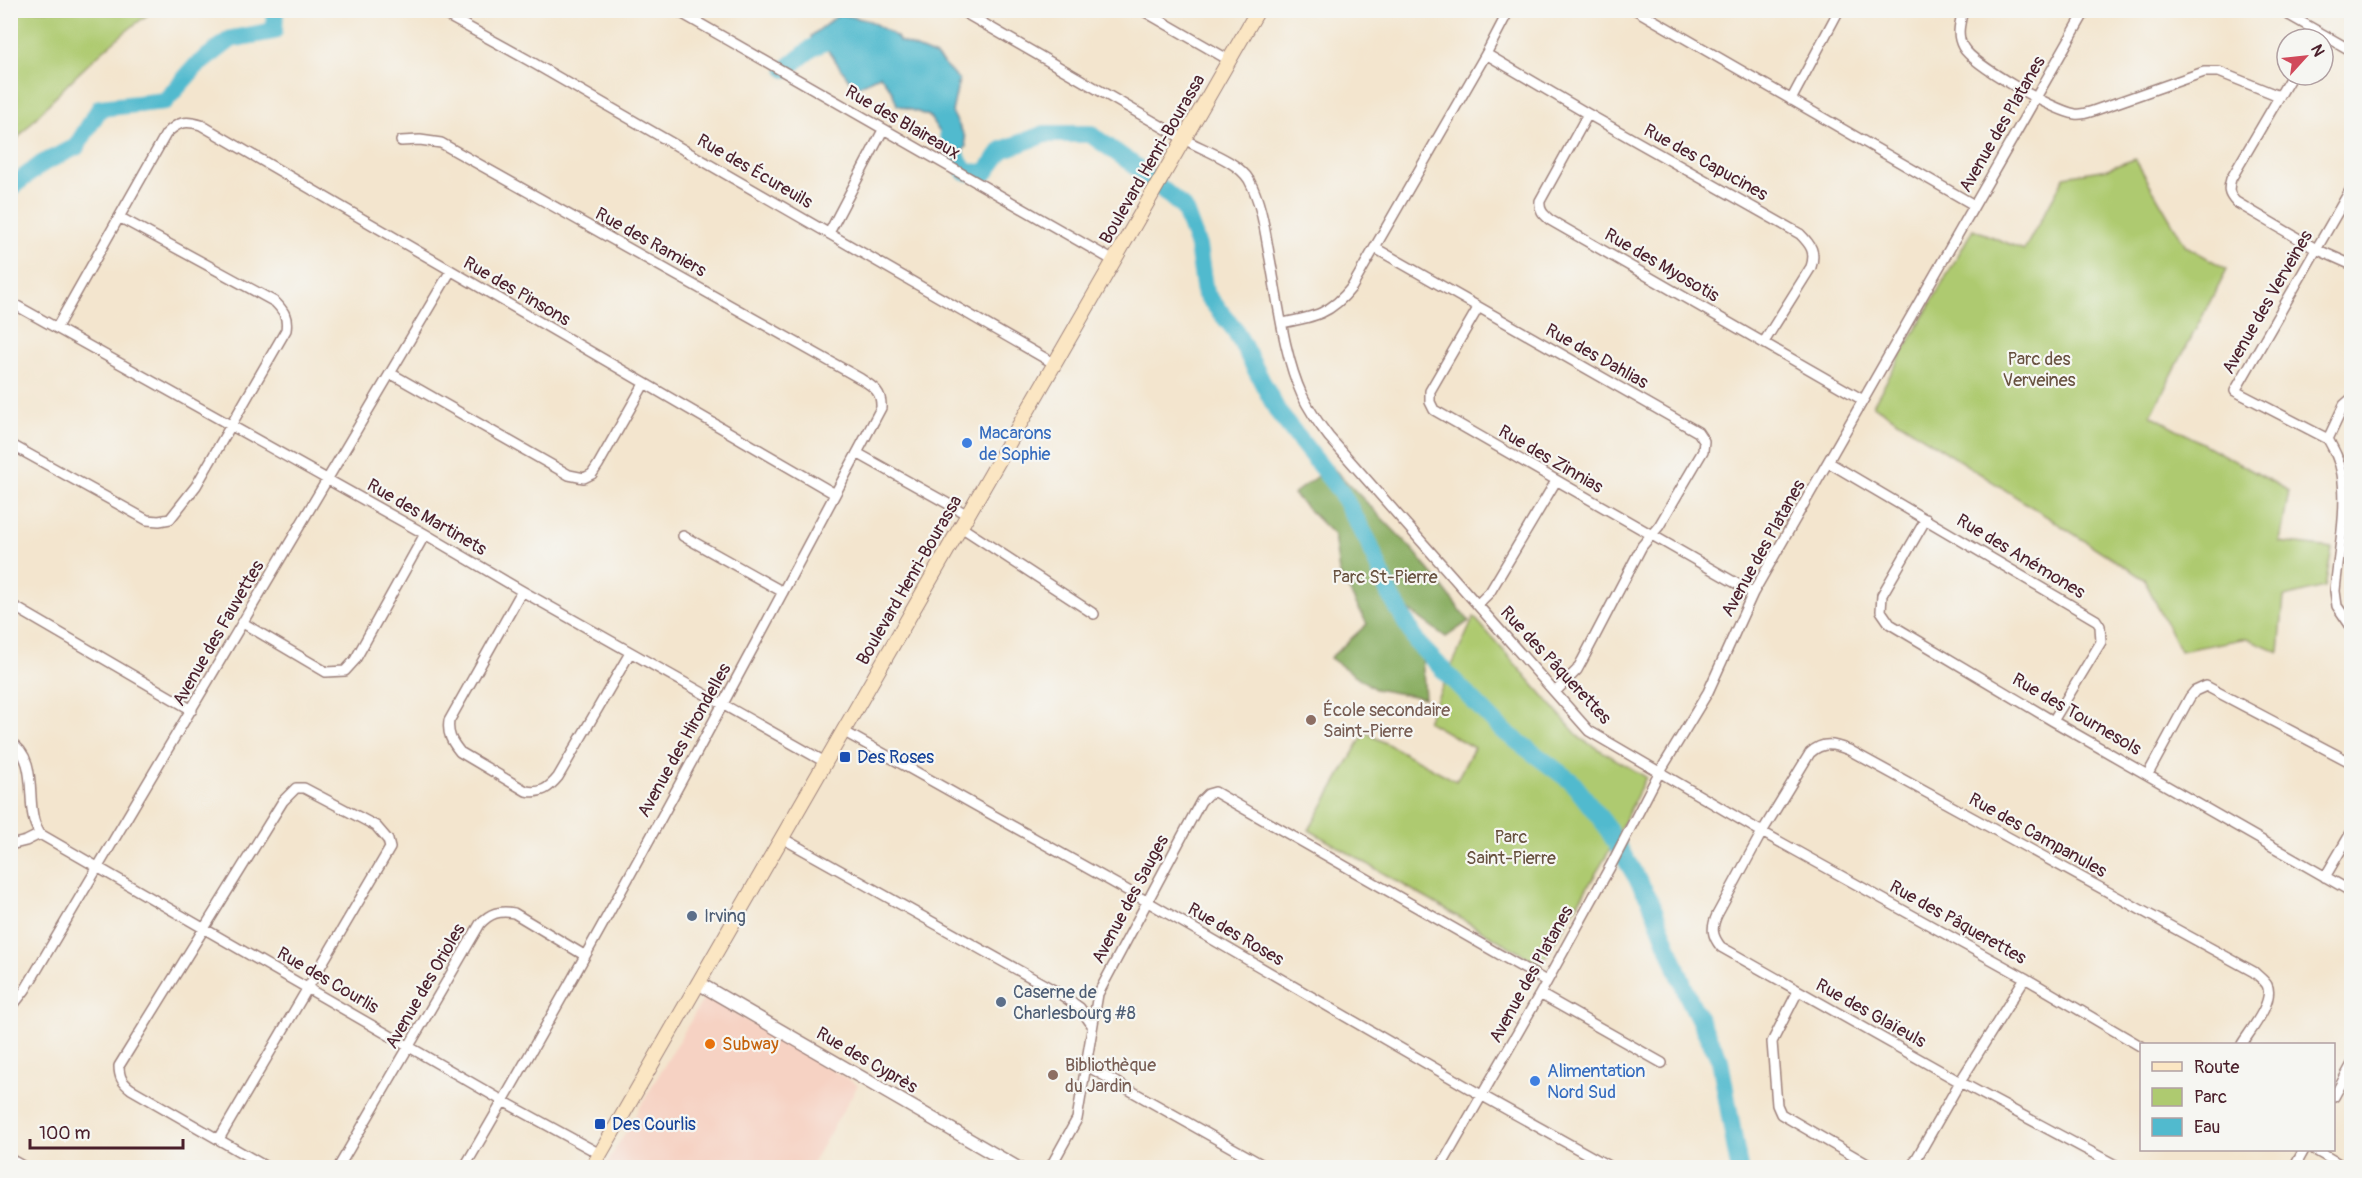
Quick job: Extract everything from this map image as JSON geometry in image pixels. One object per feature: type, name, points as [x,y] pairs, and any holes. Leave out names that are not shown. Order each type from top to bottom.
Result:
[{"type":"main road","name":"Boulevard Henri-Bourassa","points":[[592,1167],[1258,10]]},
{"type":"street","name":"Rue des Écureuils","points":[[437,10],[450,14],[501,46],[1055,364]]},
{"type":"street","name":"Rue des Blaireaux","points":[[676,10],[1114,261]]},
{"type":"street","name":"Rue des Pâquerettes","points":[[960,10],[1184,139],[1234,165],[1248,178],[1260,207],[1282,323],[1295,376],[1313,415],[1329,437],[1589,731],[1762,832],[2025,978],[2140,1046]]},
{"type":"street","points":[[1142,10],[1229,60]]},
{"type":"street","points":[[1282,323],[1314,316],[1341,301],[1375,248],[1509,10]]},
{"type":"street","points":[[1636,10],[1974,205]]},
{"type":"street","points":[[1791,100],[1839,10]]},
{"type":"street","points":[[1963,10],[1959,36],[1968,53],[1977,62],[2036,98],[2072,114],[2082,114],[2204,72],[2218,72],[2279,96]]},
{"type":"street","name":"Avenue des Platanes","points":[[1440,1167],[1540,994],[1624,842],[1659,773],[1708,692],[1753,593],[2086,10]]},
{"type":"street","points":[[2280,10],[2304,27]]},
{"type":"street","points":[[2335,44],[2352,51]]},
{"type":"street","name":"Rue des Capucines","points":[[1486,54],[1587,114],[1800,234],[1807,241],[1813,248],[1814,258],[1811,267],[1764,342]]},
{"type":"street","points":[[2285,87],[2231,179],[2228,188],[2229,195],[2316,249],[2352,266]]},
{"type":"street","name":"Rue des Myosotis","points":[[1587,114],[1540,201],[1539,208],[1543,214],[1863,399]]},
{"type":"street","name":"Rue des Pinsons","points":[[119,217],[166,134],[182,122],[201,125],[835,494]]},
{"type":"street","points":[[829,233],[883,130]]},
{"type":"street","name":"Rue des Ramiers","points":[[401,141],[420,140],[441,143],[861,379],[879,392]]},
{"type":"street","name":"Avenue des Verveines","points":[[2328,439],[2235,391],[2352,187]]},
{"type":"street","points":[[10,444],[147,520],[170,519],[196,486],[229,425],[286,330],[288,320],[283,310],[275,302],[119,217],[57,327]]},
{"type":"street","name":"Rue des Dahlias","points":[[1375,248],[1698,432],[1702,437],[1703,451],[1659,526],[1651,535]]},
{"type":"street","name":"Avenue des Fauvettes","points":[[10,1009],[25,990],[99,867],[450,272]]},
{"type":"street","name":"Rue des Martinets","points":[[10,302],[425,534],[630,653],[825,762]]},
{"type":"street","name":"Rue des Zinnias","points":[[1478,308],[1430,391],[1430,402],[1434,410],[1753,593]]},
{"type":"street","points":[[390,373],[569,475],[584,478],[592,474],[598,465],[644,384]]},
{"type":"street","name":"Avenue des Hirondelles","points":[[464,1167],[723,705],[881,408],[882,399],[879,392]]},
{"type":"street","points":[[2352,398],[2344,405],[2328,439],[2342,473],[2344,495],[2335,591],[2337,606],[2352,628]]},
{"type":"street","points":[[857,453],[964,521],[1094,614]]},
{"type":"street","name":"Rue des Anémones","points":[[1828,462],[2096,620],[2100,626],[2101,642],[2053,721]]},
{"type":"street","points":[[1478,604],[1490,592],[1556,481]]},
{"type":"street","name":"Rue des Tournesols","points":[[1926,519],[1882,595],[1880,605],[1884,617],[1890,624],[2053,721],[2352,892]]},
{"type":"street","points":[[243,623],[326,672],[345,671],[355,660],[425,534]]},
{"type":"street","points":[[2341,534],[2352,536]]},
{"type":"street","points":[[1555,692],[1577,670],[1584,659],[1642,546],[1651,535]]},
{"type":"street","points":[[683,536],[783,592]]},
{"type":"street","points":[[522,591],[449,721],[448,730],[460,752],[526,791],[535,793],[543,790],[558,777],[630,653]]},
{"type":"street","points":[[10,604],[192,710]]},
{"type":"street","points":[[2148,774],[2190,697],[2195,691],[2206,686],[2352,763]]},
{"type":"street","name":"Rue des Roses","points":[[843,731],[1148,902],[1481,1095],[1612,1167]]},
{"type":"street","points":[[10,742],[19,747],[25,756],[33,818],[40,834],[26,842],[10,845]]},
{"type":"street","name":"Rue des Campanules","points":[[1762,832],[1810,753],[1817,746],[1836,745],[1849,750],[2254,972],[2268,987],[2269,995],[2266,1006],[2243,1043]]},
{"type":"street","points":[[219,1139],[390,848],[388,840],[376,826],[304,788],[296,789],[283,801],[119,1066],[119,1075],[123,1083],[131,1089],[268,1167]]},
{"type":"street","name":"Avenue des Sauges","points":[[1050,1167],[1077,1119],[1098,994],[1201,801],[1208,794],[1215,792],[1546,981]]},
{"type":"street","points":[[2325,877],[2352,831]]},
{"type":"street","name":"Rue des Glaïeuls","points":[[1762,832],[1713,924],[1713,933],[1721,947],[1960,1082],[2121,1167]]},
{"type":"street","name":"Rue des Courlis","points":[[40,834],[503,1101],[600,1154]]},
{"type":"street","points":[[782,838],[1059,993],[1080,1008],[1092,1025]]},
{"type":"street","name":"Avenue des Orioles","points":[[338,1167],[480,924],[487,917],[505,911],[514,914],[584,955]]},
{"type":"street","points":[[1911,1167],[1960,1082],[2025,978]]},
{"type":"street","name":"Rue des Cyprès","points":[[698,983],[1018,1167]]},
{"type":"street","points":[[1798,991],[1772,1042],[1777,1106],[1781,1114],[1874,1167]]},
{"type":"street","points":[[1540,994],[1662,1063]]},
{"type":"street","points":[[2335,1094],[2352,1064]]},
{"type":"street","points":[[1087,1066],[1268,1167]]},
{"type":"street","points":[[2294,1167],[2303,1151]]},
{"type":"street","points":[[2318,1151],[2346,1167]]},
{"type":"street","points":[[10,1159],[26,1167]]},
{"type":"shaded area","points":[[705,996],[858,1085],[810,1167],[605,1167]]},
{"type":"green space","points":[[10,11],[153,11],[114,41],[78,74],[11,146]]},
{"type":"green space","name":"Parc des Verveines","points":[[2135,159],[2186,246],[2227,269],[2151,415],[2289,491],[2280,542],[2332,548],[2325,587],[2284,597],[2279,652],[2247,638],[2180,651],[2144,579],[1873,405],[1973,229],[2024,250],[2065,176],[2107,169]]},
{"type":"green space","name":"Parc St-Pierre","points":[[1331,466],[1415,552],[1469,621],[1446,637],[1410,611],[1421,643],[1425,698],[1375,689],[1330,658],[1367,624],[1339,572],[1334,535],[1293,494]]},
{"type":"green space","name":"Parc Saint-Pierre","points":[[1474,617],[1581,739],[1646,777],[1610,850],[1542,963],[1534,961],[1309,830],[1365,732],[1456,781],[1474,748],[1427,721]]},
{"type":"water","points":[[840,14],[870,21],[897,37],[899,41],[936,56],[959,80],[952,112],[965,137],[966,147],[956,157],[929,116],[897,105],[892,91],[880,75],[855,88],[827,49],[813,42],[811,36]]},
{"type":"waterway","points":[[10,188],[43,163],[76,147],[100,108],[165,101],[196,66],[231,39],[274,31],[275,10]]},
{"type":"waterway","points":[[786,69],[812,48],[828,40],[842,43]]},
{"type":"waterway","points":[[948,134],[965,172],[985,173],[1002,150],[1045,134],[1090,134],[1134,165],[1184,208],[1198,246],[1205,293],[1235,330],[1278,412],[1340,491],[1368,541],[1388,591],[1418,644],[1501,729],[1572,782],[1604,823],[1650,900],[1688,997],[1720,1060],[1739,1168]]},
{"type":"place","name":"Macarons de Sophie","points":[[967,443]]},
{"type":"place","name":"École secondaire Saint-Pierre","points":[[1311,720]]},
{"type":"place","name":"Des Roses","points":[[845,757]]},
{"type":"place","name":"Irving","points":[[692,916]]},
{"type":"place","name":"Caserne de Charlesbourg #8","points":[[1001,1002]]},
{"type":"place","name":"Subway","points":[[710,1044]]},
{"type":"place","name":"Bibliothèque du Jardin","points":[[1053,1075]]},
{"type":"place","name":"Alimentation Nord Sud","points":[[1535,1081]]},
{"type":"place","name":"Des Courlis","points":[[600,1124]]}]
